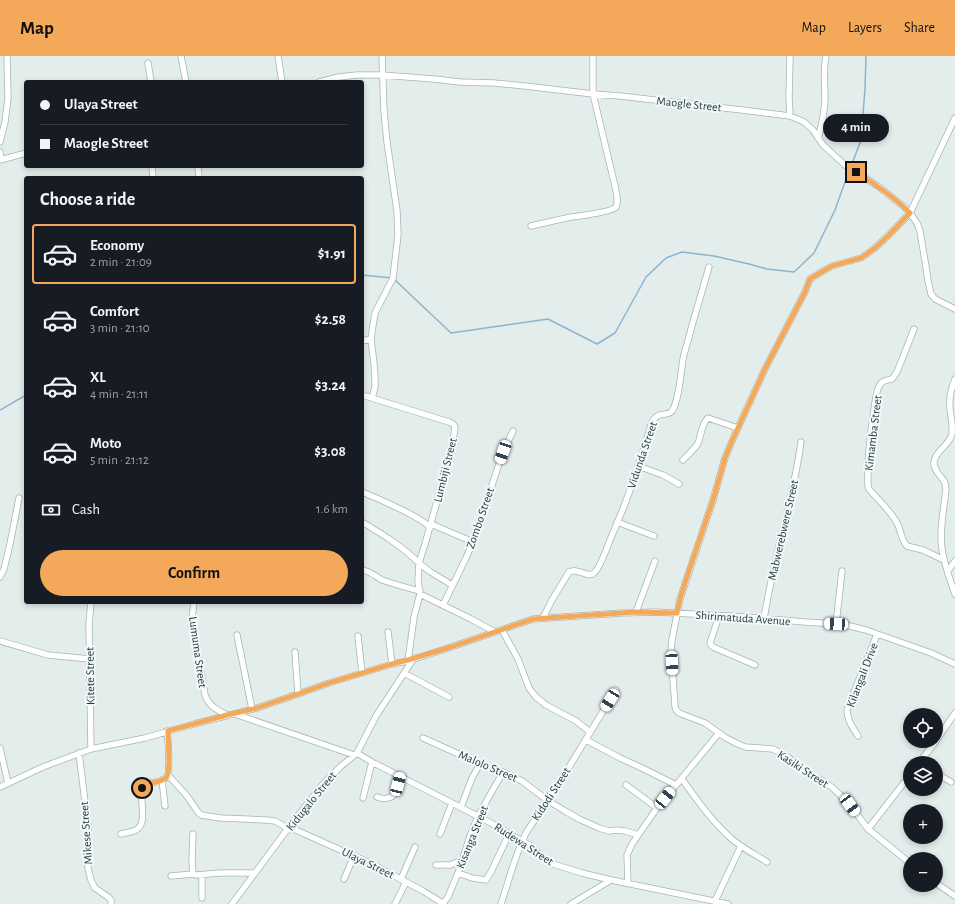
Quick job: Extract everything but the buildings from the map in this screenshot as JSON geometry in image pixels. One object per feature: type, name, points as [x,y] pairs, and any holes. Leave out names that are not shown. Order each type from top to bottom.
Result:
[{"type":"street","points":[[0,142],[5,122],[8,98],[7,56]]},
{"type":"street","points":[[180,56],[186,80]]},
{"type":"street","points":[[278,56],[282,80]]},
{"type":"street","points":[[372,398],[375,387],[375,379],[371,339],[375,313],[393,278],[398,235],[397,211],[386,142],[382,56]]},
{"type":"street","points":[[531,226],[602,212],[613,209],[617,204],[613,179],[593,94],[593,56]]},
{"type":"street","points":[[790,56],[790,116]]},
{"type":"street","points":[[818,138],[824,118],[824,72],[826,56]]},
{"type":"street","points":[[148,62],[151,80]]},
{"type":"street","name":"Maogle Street","points":[[326,80],[339,76],[382,75],[510,85],[620,96],[790,116],[804,122],[813,130],[823,145],[845,165],[879,187],[910,213],[917,222],[920,231],[931,294],[935,299],[955,309]]},
{"type":"street","name":"Kasiki Street","points":[[903,857],[868,829],[850,805],[838,793],[823,781],[810,776],[788,757],[773,749],[745,747],[726,738],[705,723],[679,713],[674,706],[671,650],[680,599],[713,500],[725,458],[765,369],[810,279],[832,266],[861,258],[875,248],[910,213],[955,118]]},
{"type":"street","points":[[0,152],[1,160],[24,154]]},
{"type":"street","name":"Vidunda Street","points":[[543,618],[569,572],[576,570],[587,575],[592,575],[595,573],[628,497],[652,422],[659,414],[672,412],[684,358],[709,267]]},
{"type":"street","name":"Kimamba Street","points":[[914,329],[898,372],[892,379],[883,381],[878,389],[874,406],[868,452],[868,486],[869,490],[892,514],[907,546],[923,550],[944,560]]},
{"type":"street","points":[[364,341],[371,339]]},
{"type":"street","points":[[955,379],[950,394],[952,435],[947,444],[938,453],[934,461],[936,472],[945,483],[946,489],[941,536],[942,548],[944,560],[955,594]]},
{"type":"street","name":"Lumbiji Street","points":[[364,396],[449,422],[455,427],[452,448],[419,563]]},
{"type":"street","points":[[684,460],[697,445],[704,423],[708,418],[738,428]]},
{"type":"street","name":"Zombo Street","points":[[443,604],[466,558],[503,452],[513,431]]},
{"type":"street","name":"Mabwerebwere Street","points":[[764,619],[776,557],[797,467],[800,442]]},
{"type":"street","points":[[638,466],[679,484]]},
{"type":"street","points":[[364,493],[408,513],[430,526],[472,542]]},
{"type":"street","points":[[0,577],[4,569],[9,550],[19,498]]},
{"type":"street","points":[[617,522],[654,536]]},
{"type":"street","points":[[364,523],[405,550],[429,571],[452,585]]},
{"type":"street","points":[[636,612],[655,561]]},
{"type":"street","points":[[948,571],[955,561]]},
{"type":"street","points":[[408,660],[414,617],[420,592],[418,582],[419,563]]},
{"type":"street","points":[[364,571],[372,573],[382,579],[420,592],[495,632]]},
{"type":"street","points":[[836,624],[842,571]]},
{"type":"street","name":"Kitete Street","points":[[91,604],[89,624],[91,749]]},
{"type":"street","name":"Lumuma Street","points":[[194,604],[192,619],[205,695],[211,705],[227,715]]},
{"type":"street","name":"Shirimatuda Avenue","points":[[0,787],[43,767],[91,749],[145,738],[252,709],[329,683],[451,647],[533,619],[636,612],[677,613],[836,624],[850,626],[877,634],[931,653],[955,664]]},
{"type":"street","points":[[719,616],[710,643],[711,645],[755,665]]},
{"type":"street","points":[[502,630],[518,659],[529,688],[536,697],[546,705],[576,721],[590,732]]},
{"type":"street","points":[[388,632],[392,664]]},
{"type":"street","name":"Kilangali Drive","points":[[858,736],[849,721],[847,710],[877,634]]},
{"type":"street","points":[[237,635],[252,709]]},
{"type":"street","points":[[358,636],[362,673]]},
{"type":"street","points":[[0,641],[48,655],[90,659]]},
{"type":"street","points":[[295,652],[298,694]]},
{"type":"street","name":"Kidugalo Street","points":[[232,904],[324,783],[355,754],[376,716],[414,658]]},
{"type":"street","points":[[404,673],[449,697]]},
{"type":"street","name":"Kidodi Street","points":[[502,904],[522,841],[533,821],[586,740],[616,690]]},
{"type":"street","points":[[925,756],[955,713]]},
{"type":"street","name":"Rudewa Street","points":[[235,714],[355,754],[372,762],[478,816],[531,846],[547,861],[553,864],[611,880],[728,904]]},
{"type":"street","points":[[121,834],[137,829],[141,824],[143,811],[143,786],[145,784],[162,780],[168,775],[168,731]]},
{"type":"street","points":[[628,883],[627,855],[629,849],[657,808],[719,733]]},
{"type":"street","name":"Malolo Street","points":[[423,738],[522,781],[547,800],[579,819],[609,831],[625,831],[638,835]]},
{"type":"street","points":[[586,740],[676,785]]},
{"type":"street","points":[[0,748],[8,783]]},
{"type":"street","name":"Mikese Street","points":[[79,753],[88,826],[88,868],[95,888],[108,897],[112,904]]},
{"type":"street","points":[[363,798],[372,762]]},
{"type":"street","points":[[461,807],[472,778],[480,764]]},
{"type":"street","name":"Kisanga Street","points":[[444,904],[458,873],[478,816],[503,772]]},
{"type":"street","name":"Ulaya Street","points":[[168,775],[187,796],[201,815],[221,818],[275,821],[289,829],[354,856],[404,880],[444,904]]},
{"type":"street","points":[[377,797],[392,797],[396,791],[400,776]]},
{"type":"street","points":[[943,777],[951,782]]},
{"type":"street","points":[[682,779],[716,824],[741,846],[767,862]]},
{"type":"street","points":[[162,780],[165,806]]},
{"type":"street","points":[[868,829],[903,784]]},
{"type":"street","points":[[626,785],[657,808]]},
{"type":"street","points":[[440,834],[452,803]]},
{"type":"street","points":[[193,834],[193,874]]},
{"type":"street","points":[[458,873],[472,878],[486,880],[509,834]]},
{"type":"street","points":[[715,901],[741,846]]},
{"type":"street","points":[[395,904],[415,847]]},
{"type":"street","points":[[344,879],[354,856]]},
{"type":"street","points":[[436,866],[450,865],[462,860]]},
{"type":"street","points":[[171,876],[193,874],[202,875],[220,872],[255,873]]},
{"type":"street","points":[[202,875],[202,898]]},
{"type":"street","points":[[571,904],[611,880]]},
{"type":"street","points":[[943,888],[955,896]]},
{"type":"waterway","points":[[853,161],[861,140],[866,56]]},
{"type":"waterway","points":[[395,280],[451,333],[548,319],[597,344],[615,333],[646,277],[666,258],[682,252],[714,256],[767,269],[794,272],[814,253],[835,210],[846,179]]},
{"type":"waterway","points":[[364,275],[392,278]]},
{"type":"waterway","points":[[0,410],[24,396]]},
{"type":"route","points":[[142,788],[145,784],[162,780],[168,775],[168,731],[257,708],[329,683],[451,647],[533,619],[636,612],[677,613],[680,599],[713,500],[725,458],[765,369],[805,292],[810,279],[832,266],[861,258],[875,248],[910,213],[879,187],[856,172]]}]
